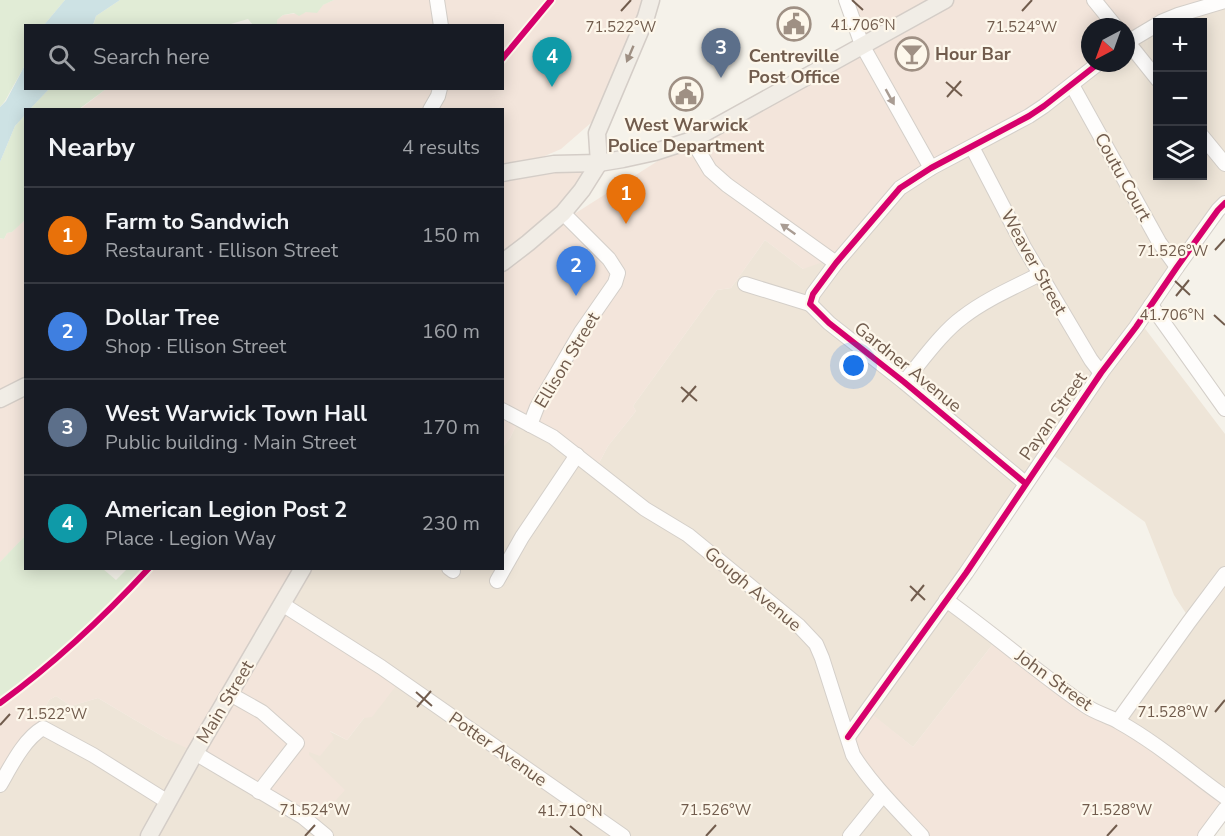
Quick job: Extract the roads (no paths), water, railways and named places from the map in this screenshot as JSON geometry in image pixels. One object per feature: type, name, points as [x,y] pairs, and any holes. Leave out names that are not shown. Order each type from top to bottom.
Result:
[{"type":"main road","points":[[504,261],[563,213],[582,190],[599,163],[597,134],[651,0]]},
{"type":"main road","points":[[504,173],[555,164],[599,163],[655,152],[692,140],[945,0]]},
{"type":"main road","points":[[0,399],[24,387]]},
{"type":"main road","name":"Main Street","points":[[149,836],[302,570]]},
{"type":"street","points":[[436,0],[441,24]]},
{"type":"street","points":[[846,0],[862,45],[931,168]]},
{"type":"street","points":[[1094,0],[1109,18]]},
{"type":"street","points":[[1171,18],[1225,2]]},
{"type":"street","points":[[1135,37],[1153,26]]},
{"type":"street","points":[[1135,53],[1153,74]]},
{"type":"street","points":[[745,284],[810,304],[813,294],[836,263],[900,189],[931,168],[1029,116],[1088,72]]},
{"type":"street","name":"Coutu Court","points":[[1072,85],[1159,242],[1177,267]]},
{"type":"street","points":[[431,108],[440,90]]},
{"type":"street","points":[[692,140],[710,170],[737,193],[836,263]]},
{"type":"street","points":[[1207,141],[1225,164]]},
{"type":"street","name":"Weaver Street","points":[[972,147],[1024,247],[1080,343],[1101,373]]},
{"type":"street","name":"Payan Street","points":[[848,737],[1006,514],[1101,373],[1137,327],[1177,267],[1225,203]]},
{"type":"street","name":"Ellison Street","points":[[530,424],[537,407],[581,332],[615,283],[618,273],[609,259],[563,213]]},
{"type":"street","points":[[904,382],[964,315],[1040,274]]},
{"type":"street","name":"Gardner Avenue","points":[[810,304],[829,323],[1025,483]]},
{"type":"street","points":[[1151,304],[1225,408]]},
{"type":"street","name":"Gough Avenue","points":[[504,411],[553,437],[645,509],[688,535],[810,636],[819,650],[853,755],[883,795],[922,836]]},
{"type":"street","points":[[504,567],[577,455]]},
{"type":"street","points":[[496,581],[502,570]]},
{"type":"street","points":[[1118,721],[1225,574]]},
{"type":"street","name":"John Street","points":[[946,600],[1057,685],[1090,708],[1118,721],[1150,742],[1225,797]]},
{"type":"street","name":"Potter Avenue","points":[[282,604],[381,667],[623,836]]},
{"type":"street","points":[[230,694],[262,712],[297,743],[260,792]]},
{"type":"street","points":[[0,784],[16,756],[36,732],[43,728],[93,755],[168,802]]},
{"type":"street","points":[[195,753],[303,817],[326,836]]},
{"type":"street","points":[[850,836],[883,795]]},
{"type":"street","points":[[1205,836],[1225,809]]},
{"type":"place","name":"Centreville Post Office","points":[[794,24]]},
{"type":"place","name":"Hour Bar","points":[[912,54]]},
{"type":"place","name":"West Warwick Town Hall","points":[[721,78]]},
{"type":"place","name":"American Legion Post 2","points":[[552,87]]},
{"type":"place","name":"West Warwick Police Department","points":[[686,94]]},
{"type":"place","name":"Farm to Sandwich","points":[[626,224]]},
{"type":"place","name":"Dollar Tree","points":[[576,296]]}]
